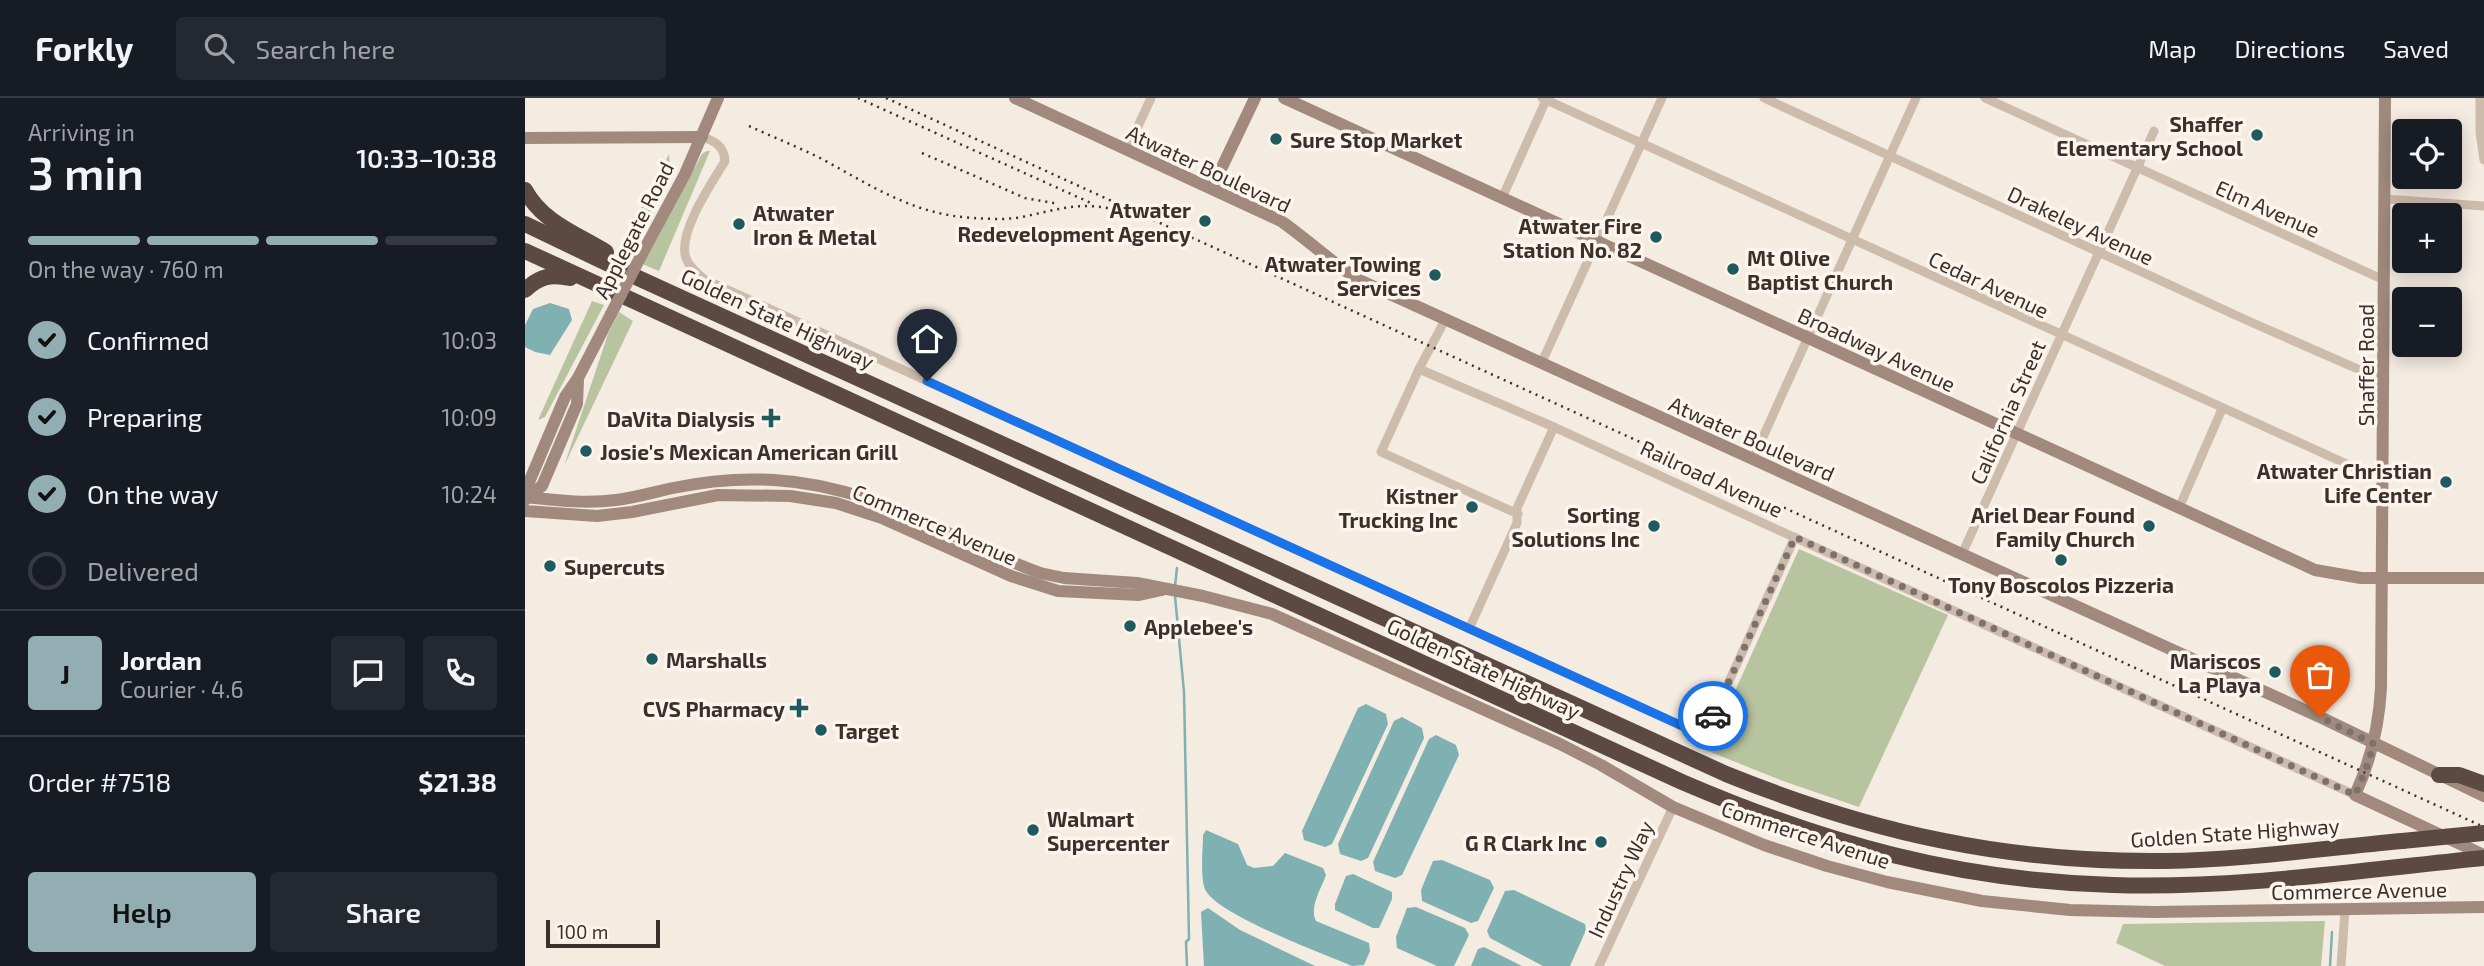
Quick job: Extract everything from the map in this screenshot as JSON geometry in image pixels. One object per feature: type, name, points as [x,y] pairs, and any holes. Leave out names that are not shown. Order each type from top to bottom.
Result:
[{"type":"highway","points":[[525,190],[534,206],[547,217],[604,251],[638,278]]},
{"type":"highway","name":"Golden State Highway","points":[[525,224],[1726,774],[1825,811],[1911,836],[1967,846],[2088,860],[2167,861],[2215,858],[2484,833]]},
{"type":"highway","name":"Golden State Highway","points":[[525,251],[1670,776],[1748,810],[1816,834],[1882,854],[1948,868],[2031,880],[2114,885],[2209,884],[2448,862],[2484,856]]},
{"type":"highway","points":[[525,290],[548,275],[591,281]]},
{"type":"highway","points":[[2439,775],[2459,775],[2484,784]]},
{"type":"street","name":"Applegate Road","points":[[525,498],[542,447],[565,397],[578,378],[702,137],[718,98]]},
{"type":"street","points":[[1127,149],[1151,98]]},
{"type":"street","points":[[1212,188],[1255,98]]},
{"type":"street","name":"Broadway Avenue","points":[[1284,98],[2315,570],[2341,576],[2484,578]]},
{"type":"street","points":[[1541,364],[1662,98]]},
{"type":"street","name":"Drakeley Avenue","points":[[1764,98],[2385,381]]},
{"type":"street","points":[[1752,459],[1916,98]]},
{"type":"street","name":"Elm Avenue","points":[[1985,98],[2384,280]]},
{"type":"street","name":"Shaffer Road","points":[[2355,795],[2374,744],[2380,715],[2385,381],[2385,98]]},
{"type":"street","points":[[2480,98],[2484,160]]},
{"type":"street","points":[[1502,198],[1545,99]]},
{"type":"street","name":"Cedar Avenue","points":[[1545,99],[2383,481]]},
{"type":"street","name":"Atwater Boulevard","points":[[1022,100],[1281,221],[1308,240],[1327,260],[1359,280],[1962,554],[2484,796]]},
{"type":"street","name":"California Street","points":[[1962,554],[2154,131]]},
{"type":"street","points":[[525,138],[702,137],[713,141],[721,147],[725,161],[703,197],[686,236],[685,257],[690,267],[704,279],[1704,736],[1795,537]]},
{"type":"street","points":[[2385,199],[2484,206]]},
{"type":"street","points":[[1445,320],[1381,452],[1518,514]]},
{"type":"street","name":"Railroad Avenue","points":[[1419,369],[1554,427],[1795,537],[2484,856]]},
{"type":"street","points":[[2179,508],[2222,409]]},
{"type":"street","points":[[1469,629],[1517,523],[1517,508],[1554,427]]},
{"type":"street","name":"Commerce Avenue","points":[[525,498],[587,502],[616,500],[685,486],[762,480],[801,483],[850,492],[889,505],[1040,573],[1064,578],[1137,583],[1272,614],[1560,744],[1672,807],[1765,845],[1827,866],[1887,882],[1982,901],[2067,910],[2154,912],[2484,907]]},
{"type":"street","name":"Commerce Avenue","points":[[525,511],[597,516],[718,495],[790,496],[836,503],[882,518],[1011,576],[1046,588],[1082,594],[1139,596],[1163,590]]},
{"type":"street","points":[[2365,772],[2365,787],[2378,806]]},
{"type":"street","name":"Industry Way","points":[[1599,966],[1672,807]]},
{"type":"street","points":[[2341,966],[2345,910]]},
{"type":"green space","points":[[710,151],[659,271],[642,264],[702,154]]},
{"type":"green space","points":[[669,154],[670,171],[629,258],[619,252]]},
{"type":"green space","points":[[592,301],[604,305],[545,417],[538,420]]},
{"type":"green space","points":[[619,312],[633,321],[564,466],[608,334]]},
{"type":"green space","points":[[1799,549],[1948,615],[1859,807],[1708,751]]},
{"type":"green space","points":[[2325,921],[2321,966],[2165,966],[2116,943],[2123,924]]},
{"type":"water","points":[[550,303],[569,309],[572,320],[550,355],[525,347],[525,325],[533,309]]},
{"type":"water","points":[[1366,704],[1386,714],[1388,724],[1332,844],[1325,847],[1304,840],[1302,831],[1358,708]]},
{"type":"water","points":[[1402,717],[1422,728],[1424,738],[1368,858],[1361,861],[1340,854],[1338,844],[1394,721]]},
{"type":"water","points":[[1436,735],[1456,745],[1459,755],[1402,875],[1395,878],[1375,871],[1373,862],[1429,739]]},
{"type":"water","points":[[1206,830],[1238,844],[1247,865],[1254,868],[1273,866],[1285,853],[1323,868],[1326,875],[1315,904],[1316,921],[1369,943],[1370,951],[1364,965],[1352,966],[1296,943],[1228,910],[1213,899],[1205,889],[1203,877],[1203,835]]},
{"type":"water","points":[[1442,860],[1490,880],[1494,888],[1478,921],[1471,923],[1422,901],[1421,890],[1433,861]]},
{"type":"water","points":[[1353,874],[1392,892],[1392,899],[1379,928],[1373,928],[1335,910],[1346,876]]},
{"type":"water","points":[[1514,890],[1585,924],[1586,930],[1570,966],[1543,966],[1490,938],[1487,931],[1505,891]]},
{"type":"water","points":[[1416,907],[1465,928],[1469,935],[1454,966],[1437,966],[1397,948],[1396,937],[1407,908]]},
{"type":"water","points":[[1208,908],[1240,930],[1315,966],[1204,966],[1201,912]]},
{"type":"water","points":[[1484,947],[1522,966],[1471,966],[1478,949]]},
{"type":"waterway","points":[[1175,586],[1177,568]]},
{"type":"waterway","points":[[1175,596],[1184,692],[1189,939],[1186,942],[1187,966]]},
{"type":"waterway","points":[[2330,966],[2332,932]]},
{"type":"railway","points":[[858,98],[1091,203]]},
{"type":"railway","points":[[886,98],[2484,827]]},
{"type":"railway","points":[[749,126],[822,159],[894,198],[952,216],[1010,219],[1077,206],[1111,209]]},
{"type":"railway","points":[[922,153],[1025,198],[1059,204]]},
{"type":"way so far","points":[[1713,716],[1795,537],[2355,795],[2374,744],[2320,717]]},
{"type":"place","name":"Shaffer Elementary School","points":[[2257,135]]},
{"type":"place","name":"Sure Stop Market","points":[[1276,139]]},
{"type":"place","name":"Atwater Redevelopment Agency","points":[[1205,221]]},
{"type":"place","name":"Atwater Iron & Metal","points":[[739,224]]},
{"type":"place","name":"Atwater Fire Station No. 82","points":[[1656,237]]},
{"type":"place","name":"Mt Olive Baptist Church","points":[[1733,269]]},
{"type":"place","name":"Atwater Towing Services","points":[[1435,275]]},
{"type":"place","name":"DaVita Dialysis","points":[[771,418]]},
{"type":"place","name":"Josie's Mexican American Grill","points":[[586,451]]},
{"type":"place","name":"Atwater Christian Life Center","points":[[2446,482]]},
{"type":"place","name":"Kistner Trucking Inc","points":[[1472,507]]},
{"type":"place","name":"Sorting Solutions Inc","points":[[1654,526]]},
{"type":"place","name":"Ariel Dear Found Family Church","points":[[2149,526]]},
{"type":"place","name":"Tony Boscolos Pizzeria","points":[[2061,560]]},
{"type":"place","name":"Supercuts","points":[[550,566]]},
{"type":"place","name":"Applebee's","points":[[1130,626]]},
{"type":"place","name":"Marshalls","points":[[652,659]]},
{"type":"place","name":"Mariscos La Playa","points":[[2275,672]]},
{"type":"place","name":"CVS Pharmacy","points":[[799,708]]},
{"type":"place","name":"Target","points":[[821,730]]},
{"type":"place","name":"Walmart Supercenter","points":[[1033,830]]},
{"type":"place","name":"G R Clark Inc","points":[[1601,842]]},
{"type":"route","points":[[927,381],[1704,736],[1713,716]]}]
